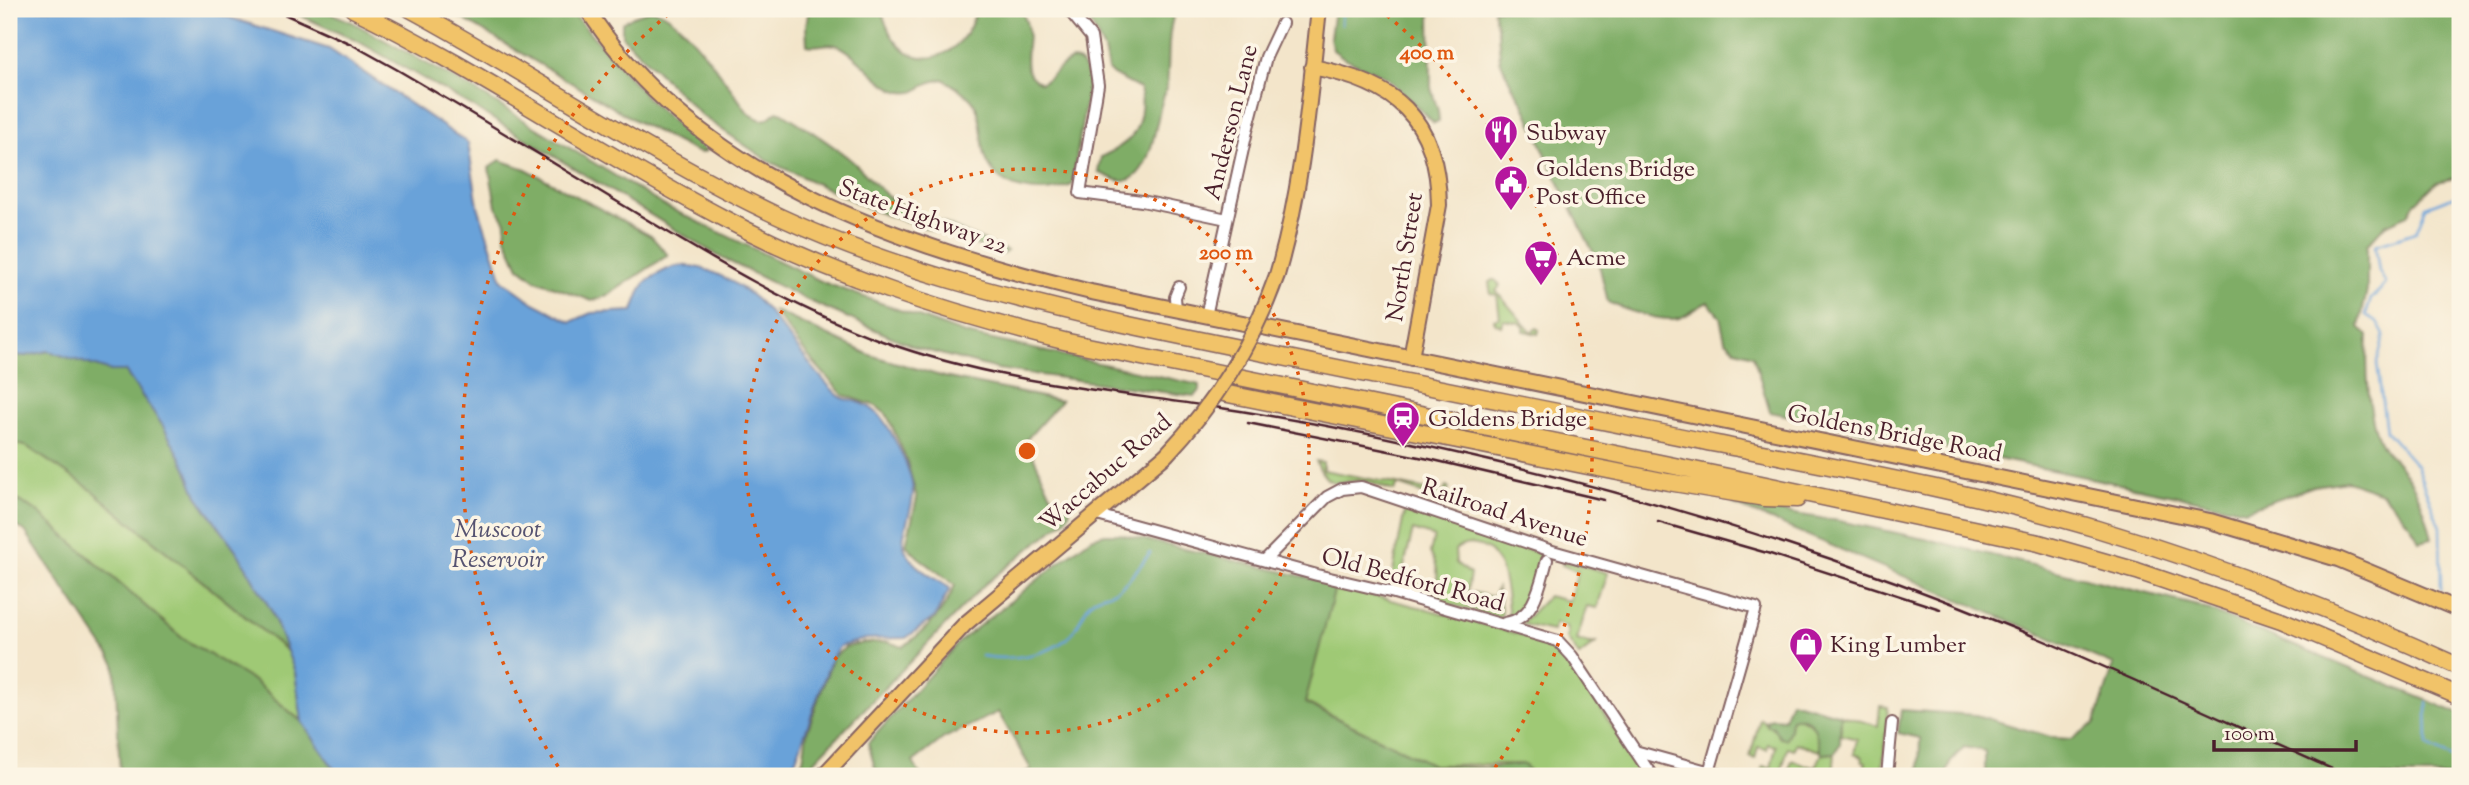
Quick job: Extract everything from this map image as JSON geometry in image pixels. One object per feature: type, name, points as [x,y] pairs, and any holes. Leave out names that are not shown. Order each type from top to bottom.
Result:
[{"type":"highway","points":[[353,9],[426,46],[724,219],[819,263],[967,317],[1068,342],[1990,531],[2137,571],[2304,629],[2460,696]]},
{"type":"highway","points":[[410,9],[736,196],[829,239],[926,273],[1124,324],[1817,464],[2047,515],[2242,576],[2338,613],[2460,667]]},
{"type":"highway","points":[[1218,392],[1641,477],[1765,498],[1834,499]]},
{"type":"main road","name":"State Highway 22","points":[[587,9],[628,62],[677,110],[742,159],[797,190],[854,217],[964,258],[1078,289],[1311,337]]},
{"type":"main road","name":"Waccabuc Road","points":[[822,776],[965,624],[1166,455],[1218,392],[1251,337],[1277,275],[1297,198],[1319,9]]},
{"type":"main road","name":"North Street","points":[[1312,67],[1355,76],[1387,91],[1412,116],[1432,151],[1439,187],[1439,205],[1410,358]]},
{"type":"main road","name":"Goldens Bridge Road","points":[[1311,337],[2210,521],[2338,559],[2460,610]]},
{"type":"street","points":[[1068,9],[1091,37],[1098,85],[1080,193],[1142,201],[1227,219]]},
{"type":"street","name":"Anderson Lane","points":[[1206,316],[1266,57],[1282,23]]},
{"type":"street","points":[[1176,310],[1175,297],[1180,287]]},
{"type":"street","name":"Railroad Avenue","points":[[1265,560],[1327,497],[1342,489],[1361,487],[1540,547],[1756,608],[1708,774]]},
{"type":"street","name":"Old Bedford Road","points":[[1097,514],[1558,641],[1572,656],[1652,776]]},
{"type":"street","points":[[1499,624],[1514,622],[1532,605],[1547,560]]},
{"type":"street","points":[[1887,776],[1892,723]]},
{"type":"street","points":[[1635,751],[1708,774],[1725,776]]},
{"type":"green space","points":[[286,9],[321,9],[352,22],[476,91],[665,206],[823,282],[965,334],[1200,385],[1200,391],[1194,396],[997,369],[917,348],[807,300],[720,257],[473,107],[359,42]]},
{"type":"green space","points":[[446,9],[572,9],[652,103],[706,151],[694,151],[638,122]]},
{"type":"green space","points":[[809,9],[882,9],[895,41],[907,52],[921,57],[935,57],[960,41],[970,27],[976,9],[1020,9],[1028,33],[1026,65],[1033,78],[1041,83],[1073,60],[1084,68],[1089,80],[1072,185],[1034,191],[1009,184],[990,168],[985,155],[980,119],[974,103],[966,95],[943,79],[915,91],[903,92],[883,83],[839,46],[807,45],[806,25]]},
{"type":"green space","points":[[1176,9],[1170,36],[1166,86],[1150,152],[1139,172],[1123,181],[1098,172],[1101,157],[1120,147],[1133,134],[1142,101],[1140,89],[1108,70],[1104,50],[1091,24],[1091,11]]},
{"type":"green space","points":[[1334,9],[1430,9],[1431,88],[1439,121],[1434,123],[1386,77],[1344,58],[1333,50],[1330,38]]},
{"type":"green space","points":[[1493,9],[2460,9],[2460,177],[2437,182],[2414,204],[2408,215],[2385,225],[2367,245],[2367,291],[2359,327],[2368,336],[2369,394],[2378,438],[2417,493],[2432,538],[2420,541],[2409,523],[2382,493],[2347,481],[2314,486],[2245,510],[1770,412],[1753,355],[1736,350],[1725,340],[1720,317],[1708,302],[1683,317],[1664,319],[1643,315],[1608,302],[1599,264],[1500,60]]},
{"type":"green space","points":[[651,10],[663,13],[690,36],[749,114],[761,120],[777,111],[783,113],[844,154],[896,202],[1007,251],[1003,254],[875,211],[768,161],[702,116],[622,36],[622,23]]},
{"type":"green space","points":[[500,160],[526,169],[651,236],[668,255],[608,295],[592,301],[536,280],[519,267],[505,236],[506,222],[496,206],[489,168]]},
{"type":"green space","points":[[1492,280],[1500,286],[1496,291],[1531,332],[1537,328],[1538,334],[1524,331],[1520,323],[1503,320],[1501,326],[1495,323],[1494,319],[1500,317],[1497,295],[1491,294],[1489,283]]},
{"type":"green space","points":[[773,310],[870,355],[944,377],[1061,401],[1026,440],[1050,493],[1055,499],[1069,506],[1070,513],[1064,521],[984,585],[800,776],[791,776],[803,760],[807,732],[833,657],[846,647],[864,643],[888,642],[903,647],[934,620],[955,585],[906,545],[917,498],[906,458],[887,415],[876,406],[843,395],[808,356]]},
{"type":"green space","points":[[48,351],[111,371],[125,371],[163,426],[184,463],[197,496],[238,553],[271,610],[287,651],[89,488],[26,446],[9,443],[9,355],[26,356]]},
{"type":"green space","points":[[9,443],[26,446],[89,488],[287,651],[295,672],[302,722],[255,682],[182,638],[34,509],[9,496]]},
{"type":"green space","points":[[1316,461],[1323,462],[1323,470],[1443,493],[1446,487],[1449,488],[1442,507],[1442,500],[1398,485],[1394,491],[1365,482],[1334,482],[1325,477]]},
{"type":"green space","points":[[9,496],[34,509],[182,638],[255,682],[302,722],[339,776],[120,776],[115,664],[25,531],[9,522]]},
{"type":"green space","points":[[1733,504],[1839,521],[1935,541],[2198,606],[2460,714],[2460,776],[1985,776],[1985,751],[1964,747],[1950,762],[1946,776],[1919,771],[1920,738],[1898,733],[1901,710],[1976,715],[2054,738],[2072,739],[2095,723],[2114,665]]},
{"type":"green space","points":[[1405,509],[1542,554],[1531,590],[1516,613],[1509,619],[1499,564],[1486,549],[1476,545],[1465,545],[1455,550],[1456,563],[1470,574],[1467,591],[1493,597],[1497,588],[1502,613],[1500,618],[1423,597],[1412,591],[1408,586],[1410,579],[1436,585],[1437,576],[1436,564],[1430,553],[1434,537],[1413,530],[1399,586],[1397,589],[1390,588]]},
{"type":"green space","points":[[1120,534],[1336,584],[1305,703],[1433,765],[1483,768],[1525,764],[1532,776],[1019,776],[1031,769],[998,712],[944,738],[913,762],[921,776],[884,776],[875,768],[868,743],[960,641],[1091,538]]},
{"type":"green space","points":[[1563,560],[1608,573],[1597,608],[1587,606],[1577,640],[1596,643],[1579,656],[1566,637],[1566,627],[1555,623],[1552,631],[1521,624],[1548,596],[1569,601],[1578,572],[1562,565]]},
{"type":"green space","points":[[1334,586],[1544,641],[1560,652],[1584,683],[1644,776],[1518,776],[1521,764],[1433,765],[1304,702]]},
{"type":"green space","points":[[1791,701],[1841,715],[1840,743],[1835,753],[1822,754],[1814,728],[1806,719],[1791,719],[1786,739],[1780,738],[1773,727],[1767,726],[1766,721],[1772,718],[1784,719]]},
{"type":"green space","points":[[1880,706],[1888,707],[1882,776],[1858,776],[1860,768],[1864,769],[1866,762],[1862,761],[1863,757],[1854,754],[1857,739],[1841,735],[1841,715],[1878,726]]},
{"type":"green space","points":[[1795,717],[1807,721],[1815,728],[1819,738],[1819,751],[1796,743],[1794,749],[1788,747],[1780,776],[1760,776],[1763,766],[1771,768],[1776,746],[1768,744],[1767,749],[1758,747],[1755,759],[1750,757],[1760,719],[1778,732],[1790,730],[1791,719]]},
{"type":"green space","points":[[1835,753],[1833,776],[1787,776],[1792,760],[1815,768],[1822,754]]},
{"type":"water","name":"Muscoot Reservoir","points":[[9,9],[200,9],[329,49],[468,143],[478,206],[502,280],[534,303],[571,322],[591,313],[633,311],[641,289],[648,280],[680,266],[707,270],[734,283],[766,309],[838,395],[870,407],[888,426],[913,486],[912,504],[904,535],[907,553],[918,567],[950,588],[935,617],[906,638],[866,639],[840,646],[832,657],[796,759],[782,776],[339,776],[302,722],[295,672],[271,610],[238,553],[197,496],[184,463],[163,426],[125,371],[111,371],[48,351],[26,356],[9,355]]},
{"type":"waterway","points":[[1341,25],[1342,9]]},
{"type":"waterway","points":[[2441,589],[2440,527],[2416,465],[2386,431],[2377,364],[2384,335],[2377,322],[2366,315],[2371,299],[2386,284],[2379,271],[2375,245],[2416,232],[2426,207],[2460,194]]},
{"type":"waterway","points":[[982,656],[1018,657],[1055,647],[1073,632],[1090,603],[1123,585],[1150,553]]},
{"type":"waterway","points":[[2427,703],[2428,746],[2460,762]]},
{"type":"railway","points":[[273,9],[351,44],[396,69],[754,282],[817,314],[882,341],[1001,374],[1274,416],[1491,461],[1626,495],[1759,535],[1956,605],[2103,666],[2348,776]]},
{"type":"railway","points":[[1248,423],[1429,459],[1604,500]]},
{"type":"railway","points":[[1658,522],[1767,553],[1940,609]]},
{"type":"place","name":"Subway","points":[[1501,162]]},
{"type":"place","name":"Goldens Bridge Post Office","points":[[1511,212]]},
{"type":"place","name":"Acme","points":[[1541,287]]},
{"type":"place","name":"Goldens Bridge","points":[[1403,448]]},
{"type":"place","name":"King Lumber","points":[[1806,674]]}]
